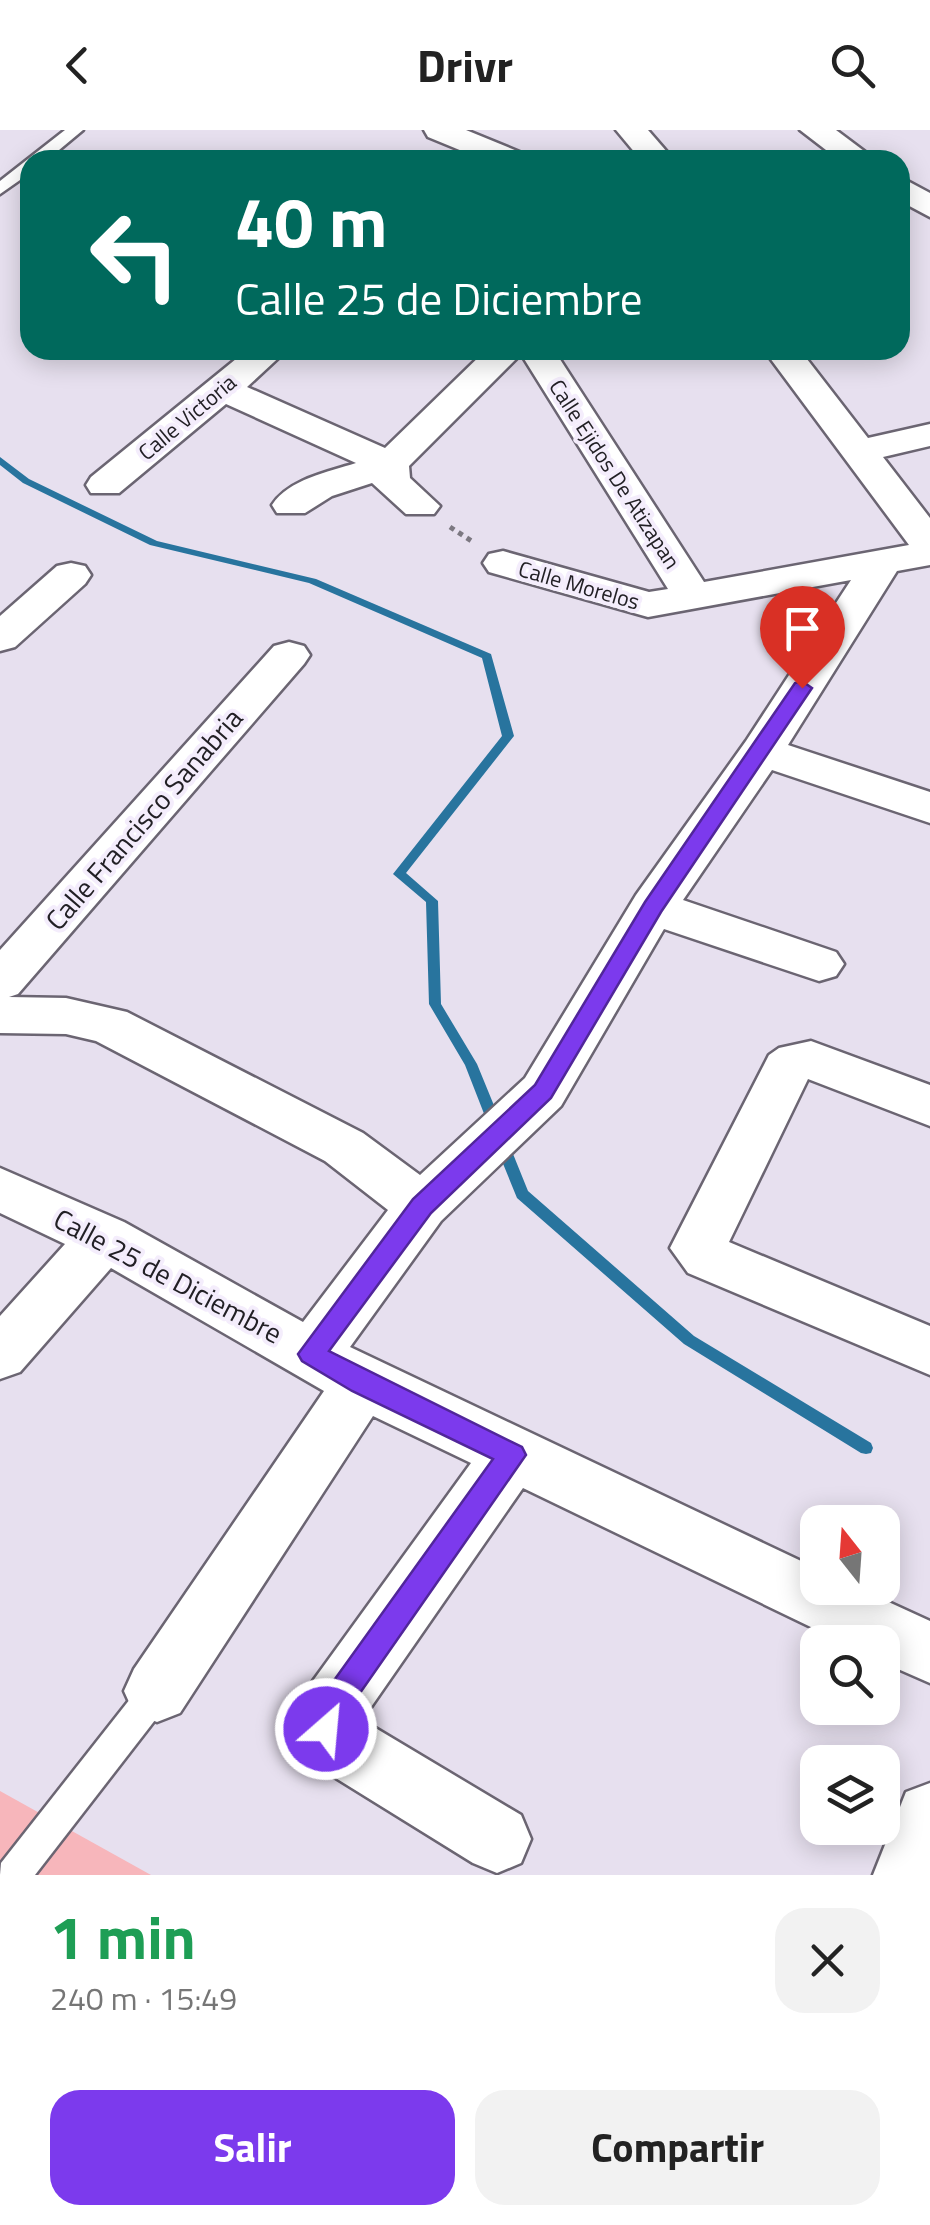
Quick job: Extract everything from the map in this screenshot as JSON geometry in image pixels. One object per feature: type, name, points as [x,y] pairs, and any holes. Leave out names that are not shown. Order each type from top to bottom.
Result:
[{"type":"street","points":[[439,130],[484,150]]},
{"type":"street","points":[[632,130],[649,150]]},
{"type":"street","points":[[814,130],[845,150]]},
{"type":"street","name":"Calle Victoria","points":[[105,485],[257,360]]},
{"type":"street","points":[[292,506],[318,488],[390,464],[496,360]]},
{"type":"street","name":"Calle Ejidos De Atizapan","points":[[542,360],[694,598]]},
{"type":"street","points":[[790,360],[930,545]]},
{"type":"street","points":[[222,388],[390,464]]},
{"type":"street","points":[[859,451],[930,435]]},
{"type":"street","points":[[390,464],[391,482],[420,506]]},
{"type":"street","name":"Calle Morelos","points":[[503,563],[634,604],[694,598],[930,553]]},
{"type":"street","points":[[157,1691],[337,1368],[422,1206],[543,1092],[653,907],[762,751],[883,561]]},
{"type":"street","points":[[0,638],[71,574]]},
{"type":"street","name":"Calle Francisco Sanabria","points":[[0,982],[21,927],[288,655]]},
{"type":"street","points":[[762,751],[930,808]]},
{"type":"street","points":[[653,907],[819,964]]},
{"type":"street","points":[[0,1014],[66,1016],[110,1025],[344,1148],[422,1206]]},
{"type":"street","points":[[930,1106],[812,1060],[798,1061],[788,1068],[698,1248],[708,1257],[930,1351]]},
{"type":"street","name":"Calle 25 de Diciembre","points":[[0,1188],[104,1238],[337,1368],[930,1653]]},
{"type":"street","points":[[0,1355],[104,1238]]},
{"type":"street","points":[[497,1838],[342,1745],[326,1729],[333,1707],[512,1455]]},
{"type":"street","points":[[908,1875],[930,1816]]},
{"type":"lane","points":[[49,150],[75,130]]},
{"type":"lane","points":[[0,189],[20,173]]},
{"type":"lane","points":[[13,1875],[157,1691]]},
{"type":"path","name":"Calle Morelos","points":[[420,506],[503,563]]},
{"type":"shaded area","points":[[0,1791],[151,1875],[0,1875]]},
{"type":"waterway","points":[[0,460],[26,481],[154,543],[312,581],[487,656],[508,736],[399,874],[432,901],[435,1004],[471,1064],[495,1125]]},
{"type":"waterway","points":[[502,1144],[522,1194],[689,1340],[866,1448]]},
{"type":"route","points":[[326,1729],[333,1707],[512,1455],[362,1383],[312,1354],[422,1206],[543,1092],[653,907],[802,688]]}]
